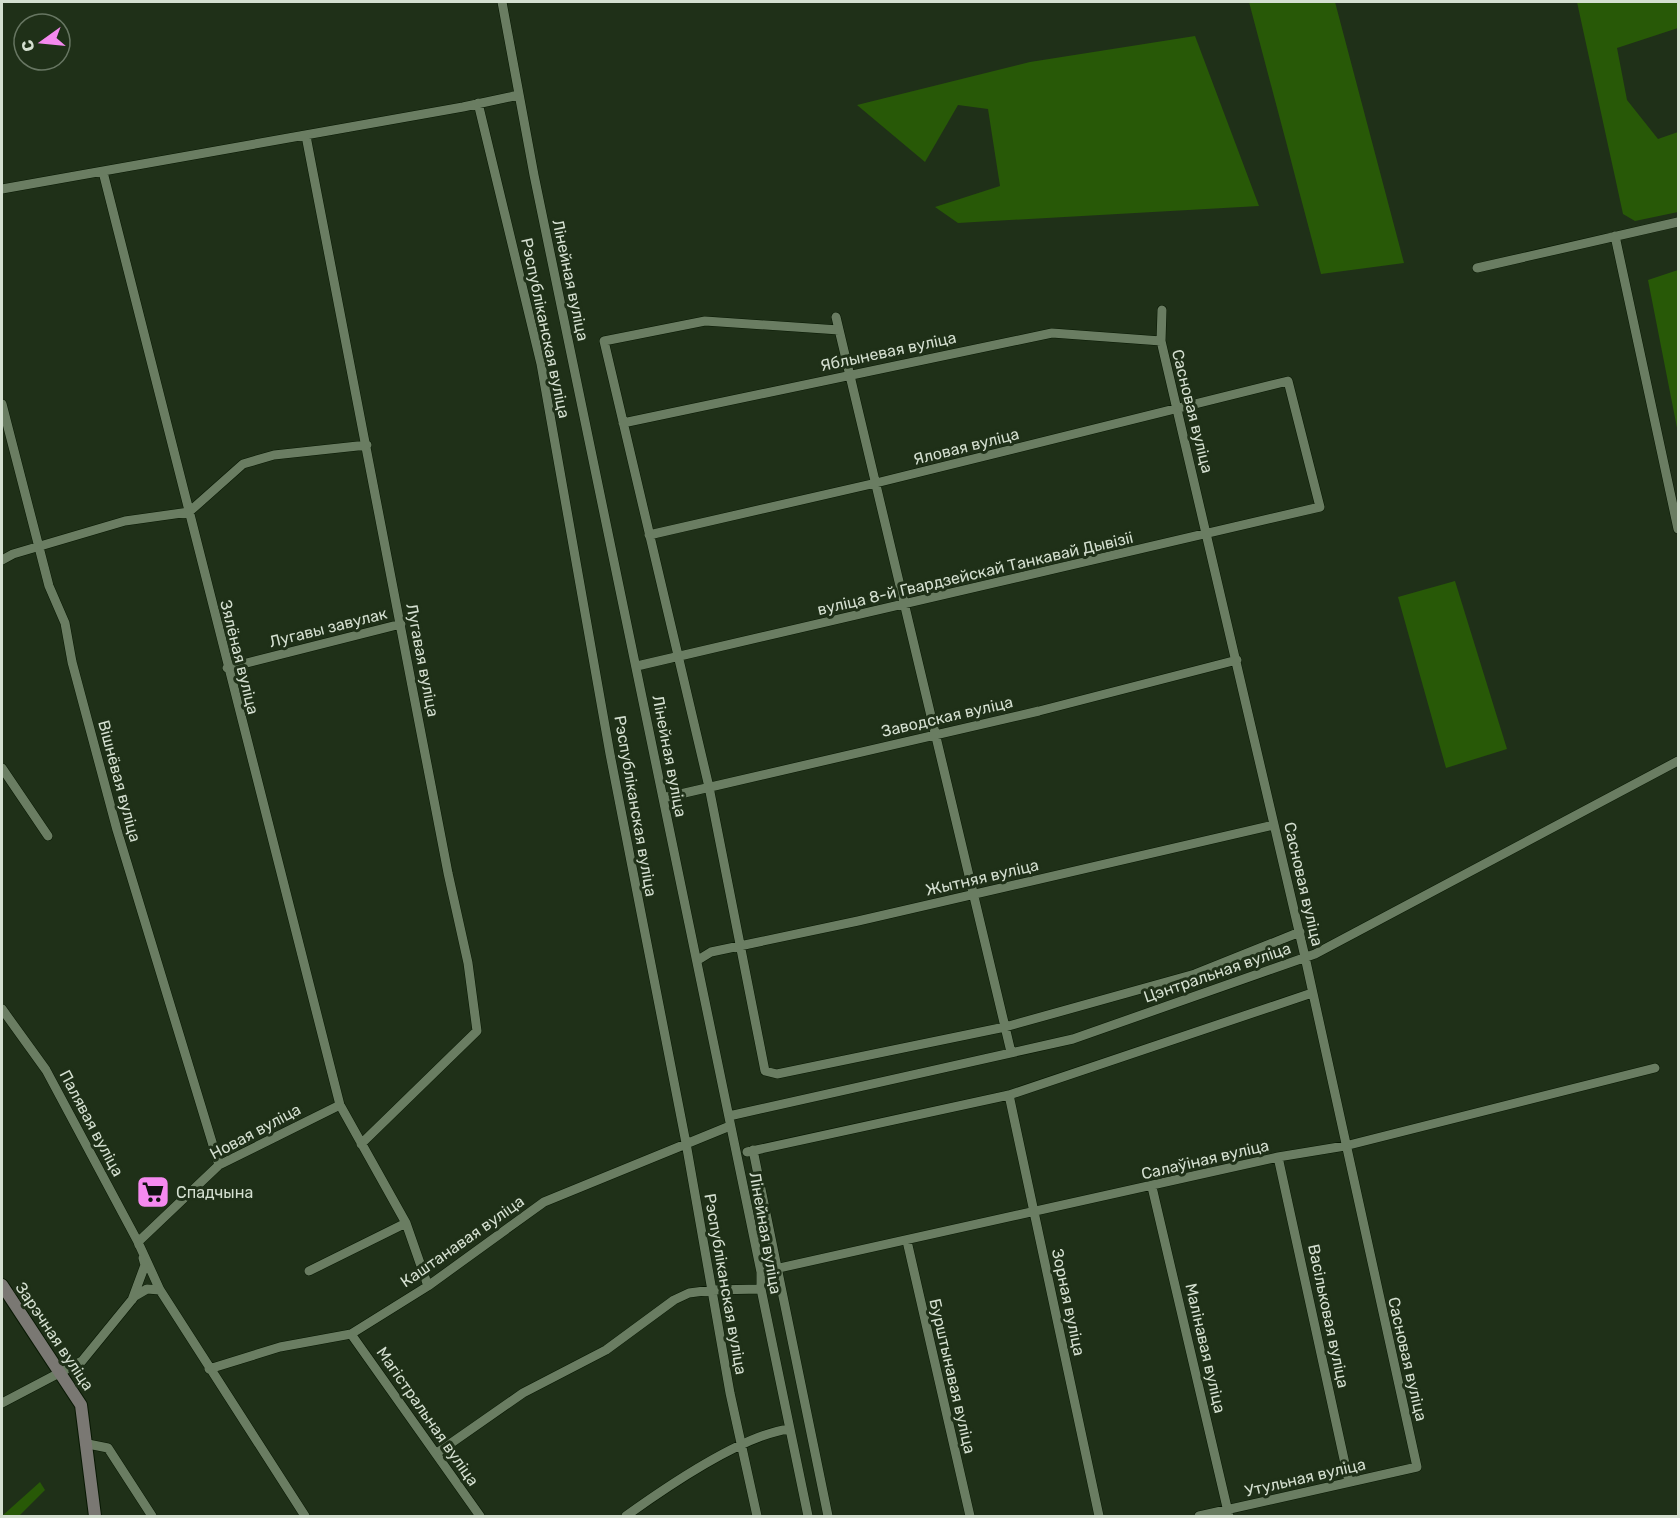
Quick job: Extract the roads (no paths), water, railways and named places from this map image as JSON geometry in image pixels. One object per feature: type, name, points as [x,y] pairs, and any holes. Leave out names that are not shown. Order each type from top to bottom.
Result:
[{"type":"main road","name":"Зарэчная вуліца","points":[[2,1285],[61,1372],[81,1406],[88,1444]]},
{"type":"main road","points":[[88,1444],[95,1516]]},
{"type":"street","name":"Лінейная вуліца","points":[[502,2],[519,95],[698,960],[761,1272],[761,1289],[808,1516]]},
{"type":"street","points":[[2,189],[306,136],[519,95]]},
{"type":"street","name":"Рэспубліканская вуліца","points":[[478,103],[541,364],[610,754],[686,1143],[730,1393],[757,1516]]},
{"type":"street","name":"Лугавая вуліца","points":[[306,136],[468,963],[477,1031],[361,1144]]},
{"type":"street","name":"Зялёная вуліца","points":[[103,172],[339,1105],[406,1223],[428,1286]]},
{"type":"street","points":[[1477,268],[1678,222]]},
{"type":"street","points":[[1615,236],[1678,529]]},
{"type":"street","name":"Сасновая вуліца","points":[[1162,310],[1161,341],[1305,957],[1311,993],[1417,1467]]},
{"type":"street","points":[[836,317],[1011,1052]]},
{"type":"street","points":[[839,330],[705,321],[604,340],[709,787],[765,1071],[777,1074],[1005,1027],[1195,974],[1299,932]]},
{"type":"street","name":"Яблыневая вуліца","points":[[623,423],[849,373],[1052,333],[1161,341]]},
{"type":"street","name":"Яловая вуліца","points":[[649,535],[876,483],[1288,381],[1320,507]]},
{"type":"street","name":"Вішнёвая вуліца","points":[[2,404],[41,546],[49,586],[65,623],[72,662],[117,831],[219,1164]]},
{"type":"street","points":[[2,560],[13,554],[125,521],[189,512],[243,464],[274,455],[367,445]]},
{"type":"street","name":"вуліца 8-й Гвардзейскай Танкавай Дывізіі","points":[[637,666],[1207,536],[1320,507]]},
{"type":"street","name":"Лугавы завулак","points":[[227,668],[401,624]]},
{"type":"street","name":"Заводская вуліца","points":[[663,798],[1236,660]]},
{"type":"street","name":"Цэнтральная вуліца","points":[[730,1121],[1073,1039],[1305,957],[1678,761]]},
{"type":"street","points":[[2,768],[48,836]]},
{"type":"street","name":"Жытняя вуліца","points":[[698,960],[711,952],[974,895],[1274,825]]},
{"type":"street","points":[[1009,1095],[1311,993]]},
{"type":"street","name":"Палявая вуліца","points":[[2,1009],[46,1070],[138,1242],[160,1290],[305,1516]]},
{"type":"street","name":"Салаўіная вуліца","points":[[761,1272],[1152,1187],[1278,1157],[1345,1146],[1655,1068]]},
{"type":"street","name":"Лінейная вуліца","points":[[828,1516],[778,1270],[750,1151],[1009,1095]]},
{"type":"street","name":"Зорная вуліца","points":[[1009,1095],[1099,1516]]},
{"type":"street","name":"Новая вуліца","points":[[138,1242],[219,1164],[339,1105]]},
{"type":"street","name":"Каштанавая вуліца","points":[[209,1369],[280,1347],[351,1334],[428,1286],[544,1202],[686,1143],[730,1121]]},
{"type":"street","name":"Васільковая вуліца","points":[[1278,1157],[1349,1482]]},
{"type":"street","name":"Малінавая вуліца","points":[[1152,1187],[1229,1513]]},
{"type":"street","points":[[309,1271],[406,1223]]},
{"type":"street","name":"Бурштынавая вуліца","points":[[907,1241],[970,1516]]},
{"type":"street","points":[[132,1300],[145,1265],[138,1242]]},
{"type":"street","points":[[2,1403],[82,1361],[132,1300],[147,1289],[160,1290]]},
{"type":"street","points":[[437,1454],[523,1393],[606,1350],[674,1300],[689,1293],[712,1290],[761,1289]]},
{"type":"street","name":"Магістральная вуліца","points":[[351,1334],[480,1516]]},
{"type":"street","points":[[626,1516],[654,1496],[743,1444],[769,1432],[789,1429]]},
{"type":"street","points":[[88,1444],[108,1448],[152,1516]]},
{"type":"street","name":"Утульная вуліца","points":[[1199,1516],[1229,1513],[1417,1467]]},
{"type":"place","name":"Спадчына","points":[[153,1192]]}]
